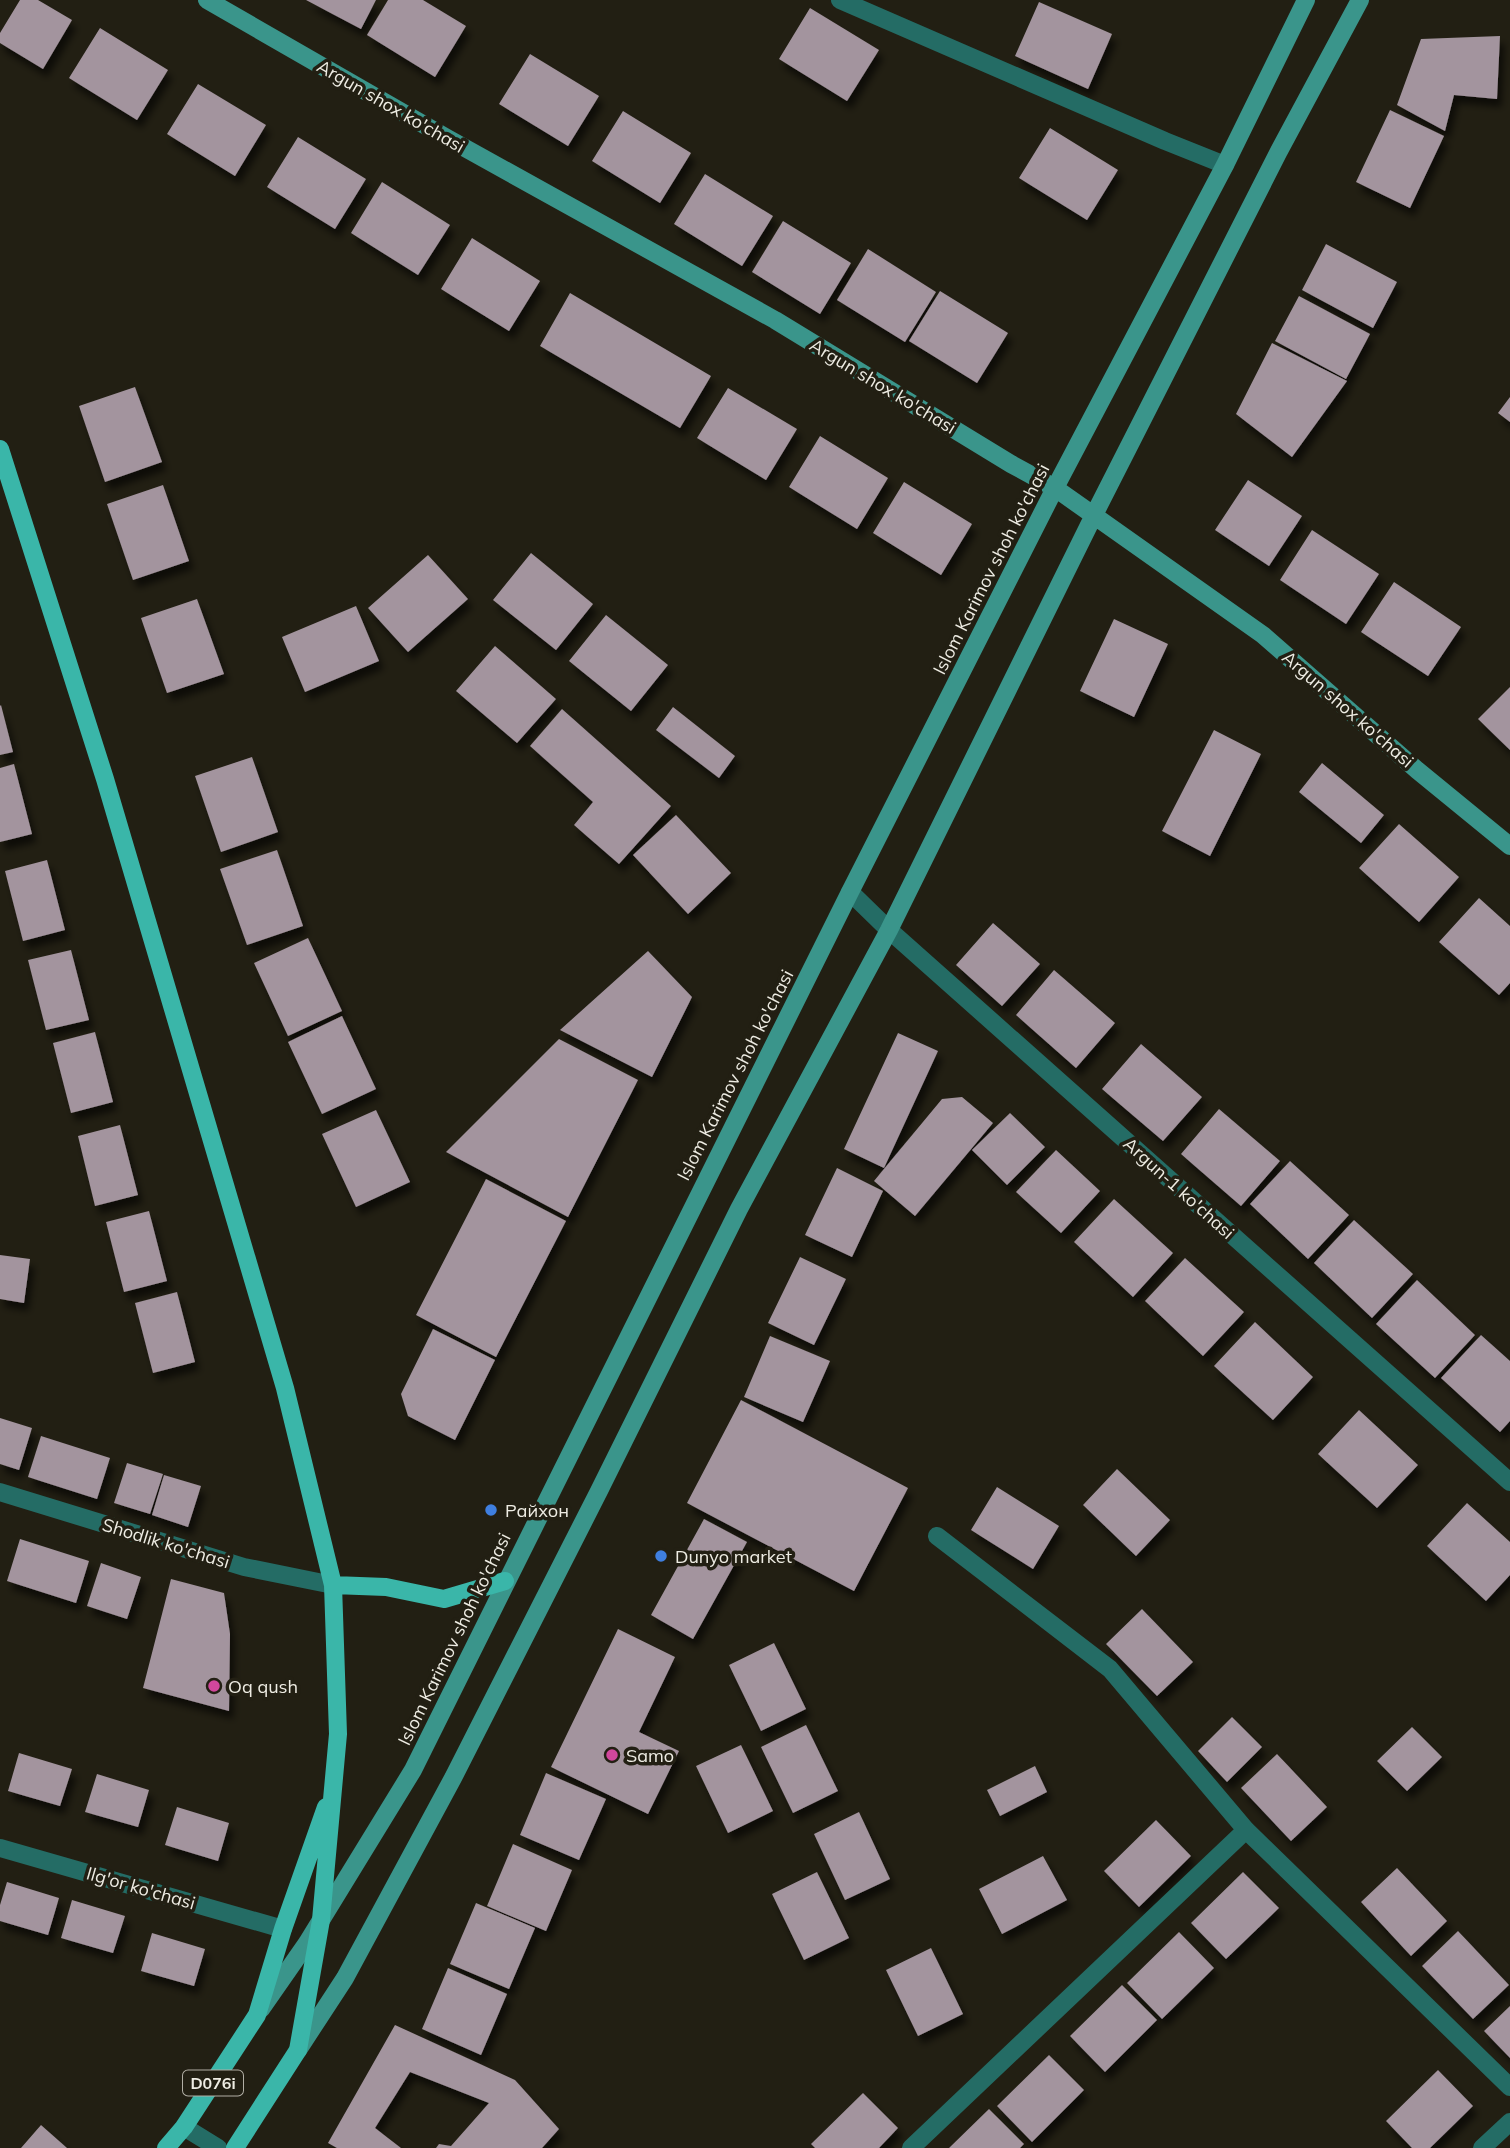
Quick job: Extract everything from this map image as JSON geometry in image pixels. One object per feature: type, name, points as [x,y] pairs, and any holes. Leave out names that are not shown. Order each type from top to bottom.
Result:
[{"type":"main road","name":"Argun shox ko'chasi","points":[[206,0],[447,138],[775,320],[1055,488],[1263,635],[1510,846]]},
{"type":"main road","name":"Islom Karimov shoh ko'chasi","points":[[166,2148],[184,2127],[321,1920],[413,1770],[850,892],[1306,0]]},
{"type":"main road","name":"D076i","points":[[235,2148],[345,1979],[453,1778],[738,1209],[889,930],[1094,515],[1279,150],[1360,0]]},
{"type":"main road","points":[[0,449],[109,792],[277,1362],[333,1585],[338,1734],[335,1784],[321,1920],[298,2050]]},
{"type":"main road","points":[[333,1585],[386,1587],[444,1599],[505,1581]]},
{"type":"main road","points":[[257,2015],[283,1929],[335,1784]]},
{"type":"street","points":[[840,0],[1224,165]]},
{"type":"street","name":"Argun-1 ko'chasi","points":[[850,892],[889,930],[1510,1482]]},
{"type":"street","name":"Shodlik ko'chasi","points":[[0,1492],[244,1567],[333,1585]]},
{"type":"street","points":[[937,1536],[1110,1669],[1245,1830],[1510,2087]]},
{"type":"street","points":[[911,2148],[1245,1830]]},
{"type":"street","name":"Ilg'or ko'chasi","points":[[0,1848],[283,1929]]},
{"type":"street","points":[[1482,2148],[1510,2122]]},
{"type":"street","points":[[184,2127],[218,2148]]},
{"type":"building","points":[[20,0],[38,0],[72,20],[43,69],[0,43],[0,33]]},
{"type":"building","points":[[306,0],[376,0],[361,29]]},
{"type":"building","points":[[388,0],[423,0],[466,26],[435,77],[367,35]]},
{"type":"building","points":[[1039,2],[1112,34],[1088,89],[1015,56]]},
{"type":"building","points":[[810,8],[879,50],[847,101],[779,59]]},
{"type":"building","points":[[100,28],[168,70],[137,120],[69,78]]},
{"type":"building","points":[[1500,36],[1497,99],[1454,95],[1445,131],[1397,105],[1421,39]]},
{"type":"building","points":[[530,54],[599,96],[568,146],[499,104]]},
{"type":"building","points":[[198,84],[266,125],[235,176],[167,134]]},
{"type":"building","points":[[1390,110],[1444,136],[1410,208],[1356,182]]},
{"type":"building","points":[[623,111],[691,153],[660,203],[592,161]]},
{"type":"building","points":[[1050,128],[1118,170],[1087,220],[1019,178]]},
{"type":"building","points":[[298,137],[366,179],[335,229],[267,187]]},
{"type":"building","points":[[705,174],[773,216],[742,266],[674,224]]},
{"type":"building","points":[[382,182],[450,225],[418,275],[351,233]]},
{"type":"building","points":[[783,221],[851,263],[820,314],[752,272]]},
{"type":"building","points":[[472,238],[540,281],[509,331],[441,289]]},
{"type":"building","points":[[1326,244],[1397,282],[1373,328],[1302,290]]},
{"type":"building","points":[[868,249],[936,292],[905,342],[837,300]]},
{"type":"building","points":[[940,291],[1008,333],[977,383],[909,341]]},
{"type":"building","points":[[570,293],[711,376],[680,428],[540,346]]},
{"type":"building","points":[[1299,296],[1370,334],[1346,379],[1275,341]]},
{"type":"building","points":[[1272,343],[1347,381],[1292,457],[1236,414]]},
{"type":"building","points":[[135,387],[162,462],[105,482],[79,406]]},
{"type":"building","points":[[728,388],[797,429],[766,480],[697,438]]},
{"type":"building","points":[[1510,397],[1510,422],[1498,413]]},
{"type":"building","points":[[820,436],[888,478],[857,529],[789,487]]},
{"type":"building","points":[[1248,480],[1302,516],[1269,566],[1215,530]]},
{"type":"building","points":[[904,482],[972,524],[941,575],[873,533]]},
{"type":"building","points":[[163,485],[189,561],[133,580],[107,504]]},
{"type":"building","points":[[1312,530],[1379,574],[1346,624],[1280,580]]},
{"type":"building","points":[[531,553],[593,604],[556,650],[493,600]]},
{"type":"building","points":[[428,555],[468,599],[408,652],[368,608]]},
{"type":"building","points":[[1394,582],[1461,627],[1428,676],[1361,632]]},
{"type":"building","points":[[197,599],[224,674],[167,693],[141,618]]},
{"type":"building","points":[[356,606],[379,661],[305,692],[282,637]]},
{"type":"building","points":[[606,615],[668,665],[631,711],[569,661]]},
{"type":"building","points":[[1114,619],[1168,644],[1134,717],[1080,691]]},
{"type":"building","points":[[495,646],[556,699],[517,743],[456,691]]},
{"type":"building","points":[[1510,687],[1510,750],[1478,719]]},
{"type":"building","points":[[0,706],[13,752],[0,755]]},
{"type":"building","points":[[673,707],[735,756],[719,778],[656,730]]},
{"type":"building","points":[[562,709],[671,806],[619,864],[574,825],[593,802],[530,746]]},
{"type":"building","points":[[1214,730],[1261,754],[1210,856],[1162,831]]},
{"type":"building","points":[[252,757],[278,832],[221,852],[195,776]]},
{"type":"building","points":[[1322,763],[1384,815],[1361,843],[1299,792]]},
{"type":"building","points":[[14,764],[32,834],[0,842],[0,768]]},
{"type":"building","points":[[676,815],[731,873],[688,914],[633,855]]},
{"type":"building","points":[[1399,824],[1459,877],[1419,922],[1359,868]]},
{"type":"building","points":[[277,850],[303,926],[247,945],[220,869]]},
{"type":"building","points":[[47,860],[65,930],[23,941],[5,871]]},
{"type":"building","points":[[1479,898],[1510,926],[1510,983],[1499,995],[1439,942]]},
{"type":"building","points":[[993,923],[1040,964],[1002,1006],[956,965]]},
{"type":"building","points":[[308,938],[342,1011],[288,1036],[254,963]]},
{"type":"building","points":[[71,950],[89,1020],[46,1030],[28,960]]},
{"type":"building","points":[[648,951],[692,997],[652,1077],[560,1030]]},
{"type":"building","points":[[1054,970],[1115,1023],[1076,1068],[1016,1015]]},
{"type":"building","points":[[342,1016],[376,1089],[322,1114],[288,1042]]},
{"type":"building","points":[[95,1032],[113,1102],[71,1113],[53,1043]]},
{"type":"building","points":[[898,1033],[938,1051],[884,1168],[844,1149]]},
{"type":"building","points":[[559,1039],[638,1080],[568,1217],[446,1152]]},
{"type":"building","points":[[1141,1044],[1202,1097],[1163,1141],[1102,1089]]},
{"type":"building","points":[[962,1097],[993,1123],[915,1216],[874,1181],[942,1099]]},
{"type":"building","points":[[1219,1109],[1280,1161],[1241,1206],[1181,1154]]},
{"type":"building","points":[[376,1110],[410,1182],[356,1207],[322,1134]]},
{"type":"building","points":[[1010,1113],[1045,1147],[1007,1185],[972,1150]]},
{"type":"building","points":[[120,1125],[138,1195],[95,1206],[78,1136]]},
{"type":"building","points":[[1056,1150],[1100,1191],[1061,1233],[1016,1192]]},
{"type":"building","points":[[1290,1161],[1349,1215],[1308,1259],[1250,1204]]},
{"type":"building","points":[[837,1168],[883,1191],[852,1257],[805,1235]]},
{"type":"building","points":[[486,1179],[566,1221],[496,1357],[416,1315]]},
{"type":"building","points":[[1114,1199],[1173,1253],[1133,1297],[1074,1242]]},
{"type":"building","points":[[149,1211],[167,1281],[124,1292],[106,1222]]},
{"type":"building","points":[[1354,1220],[1413,1274],[1372,1318],[1314,1263]]},
{"type":"building","points":[[0,1255],[30,1259],[24,1303],[0,1299]]},
{"type":"building","points":[[800,1257],[846,1279],[814,1345],[768,1323]]},
{"type":"building","points":[[1185,1258],[1244,1312],[1203,1356],[1145,1301]]},
{"type":"building","points":[[1417,1280],[1475,1335],[1435,1378],[1376,1324]]},
{"type":"building","points":[[177,1292],[195,1362],[153,1373],[135,1303]]},
{"type":"building","points":[[1255,1322],[1313,1377],[1273,1420],[1214,1366]]},
{"type":"building","points":[[433,1329],[495,1360],[455,1440],[408,1416],[401,1394]]},
{"type":"building","points":[[1481,1335],[1510,1361],[1510,1421],[1500,1432],[1441,1378]]},
{"type":"building","points":[[770,1336],[830,1361],[803,1422],[744,1397]]},
{"type":"building","points":[[741,1400],[908,1488],[854,1591],[687,1503]]},
{"type":"building","points":[[1359,1410],[1418,1465],[1377,1508],[1318,1454]]},
{"type":"building","points":[[0,1418],[32,1428],[19,1470],[0,1464]]},
{"type":"building","points":[[41,1436],[110,1458],[97,1499],[28,1477]]},
{"type":"building","points":[[127,1463],[163,1474],[150,1514],[114,1503]]},
{"type":"building","points":[[1117,1469],[1170,1520],[1136,1556],[1083,1505]]},
{"type":"building","points":[[164,1475],[201,1486],[188,1527],[152,1515]]},
{"type":"building","points":[[997,1487],[1059,1526],[1033,1569],[971,1530]]},
{"type":"building","points":[[1467,1503],[1510,1542],[1510,1575],[1486,1601],[1427,1546]]},
{"type":"building","points":[[704,1519],[747,1542],[693,1639],[651,1615]]},
{"type":"building","points":[[20,1539],[89,1561],[76,1603],[7,1581]]},
{"type":"building","points":[[101,1563],[141,1577],[127,1619],[87,1606]]},
{"type":"building","points":[[171,1579],[224,1593],[230,1634],[229,1711],[143,1688]]},
{"type":"building","points":[[1142,1609],[1193,1662],[1157,1696],[1106,1644]]},
{"type":"building","points":[[618,1629],[675,1657],[639,1732],[679,1751],[648,1814],[551,1767]]},
{"type":"building","points":[[774,1643],[806,1709],[761,1731],[729,1665]]},
{"type":"building","points":[[1232,1717],[1262,1747],[1227,1782],[1198,1751]]},
{"type":"building","points":[[806,1725],[838,1791],[793,1813],[761,1747]]},
{"type":"building","points":[[1412,1727],[1442,1757],[1407,1791],[1377,1761]]},
{"type":"building","points":[[741,1745],[773,1811],[728,1833],[696,1766]]},
{"type":"building","points":[[19,1753],[72,1769],[60,1806],[8,1791]]},
{"type":"building","points":[[1277,1754],[1327,1807],[1291,1841],[1241,1788]]},
{"type":"building","points":[[1035,1766],[1047,1792],[1000,1816],[987,1790]]},
{"type":"building","points":[[546,1773],[606,1799],[579,1860],[520,1835]]},
{"type":"building","points":[[97,1774],[149,1790],[138,1827],[85,1812]]},
{"type":"building","points":[[177,1807],[229,1823],[218,1861],[165,1845]]},
{"type":"building","points":[[859,1812],[890,1879],[845,1900],[814,1834]]},
{"type":"building","points":[[1156,1820],[1191,1856],[1139,1907],[1104,1871]]},
{"type":"building","points":[[513,1844],[572,1870],[546,1931],[487,1906]]},
{"type":"building","points":[[1043,1856],[1067,1900],[1002,1934],[979,1889]]},
{"type":"building","points":[[1397,1868],[1447,1921],[1411,1956],[1361,1902]]},
{"type":"building","points":[[817,1872],[849,1938],[804,1960],[772,1894]]},
{"type":"building","points":[[1243,1872],[1279,1908],[1226,1959],[1191,1923]]},
{"type":"building","points":[[7,1882],[59,1898],[48,1935],[0,1921],[0,1905]]},
{"type":"building","points":[[72,1900],[125,1916],[113,1953],[61,1938]]},
{"type":"building","points":[[476,1903],[535,1928],[509,1989],[450,1964]]},
{"type":"building","points":[[1458,1931],[1509,1985],[1473,2019],[1422,1966]]},
{"type":"building","points":[[1179,1932],[1214,1968],[1162,2019],[1127,1983]]},
{"type":"building","points":[[152,1933],[205,1949],[194,1986],[141,1971]]},
{"type":"building","points":[[931,1948],[963,2014],[918,2036],[886,1970]]},
{"type":"building","points":[[448,1968],[507,1994],[481,2055],[422,2029]]},
{"type":"building","points":[[1122,1985],[1157,2020],[1105,2072],[1070,2036]]},
{"type":"building","points":[[1510,2006],[1510,2058],[1484,2031]]},
{"type":"building","points":[[395,2025],[515,2080],[559,2129],[542,2148],[436,2148],[439,2144],[451,2146],[489,2103],[410,2072],[375,2128],[401,2148],[337,2148],[328,2143]]},
{"type":"building","points":[[1049,2055],[1084,2090],[1032,2142],[997,2106]]},
{"type":"building","points":[[1438,2070],[1473,2106],[1430,2148],[1412,2148],[1386,2121]]},
{"type":"building","points":[[863,2093],[898,2128],[879,2148],[815,2148],[811,2144]]},
{"type":"building","points":[[989,2109],[1024,2144],[1020,2148],[949,2148]]},
{"type":"building","points":[[41,2125],[67,2148],[21,2148]]},
{"type":"place","name":"Райхон","points":[[491,1510]]},
{"type":"place","name":"Dunyo market","points":[[661,1556]]},
{"type":"place","name":"Oq qush","points":[[214,1686]]},
{"type":"place","name":"Samo","points":[[612,1755]]}]
